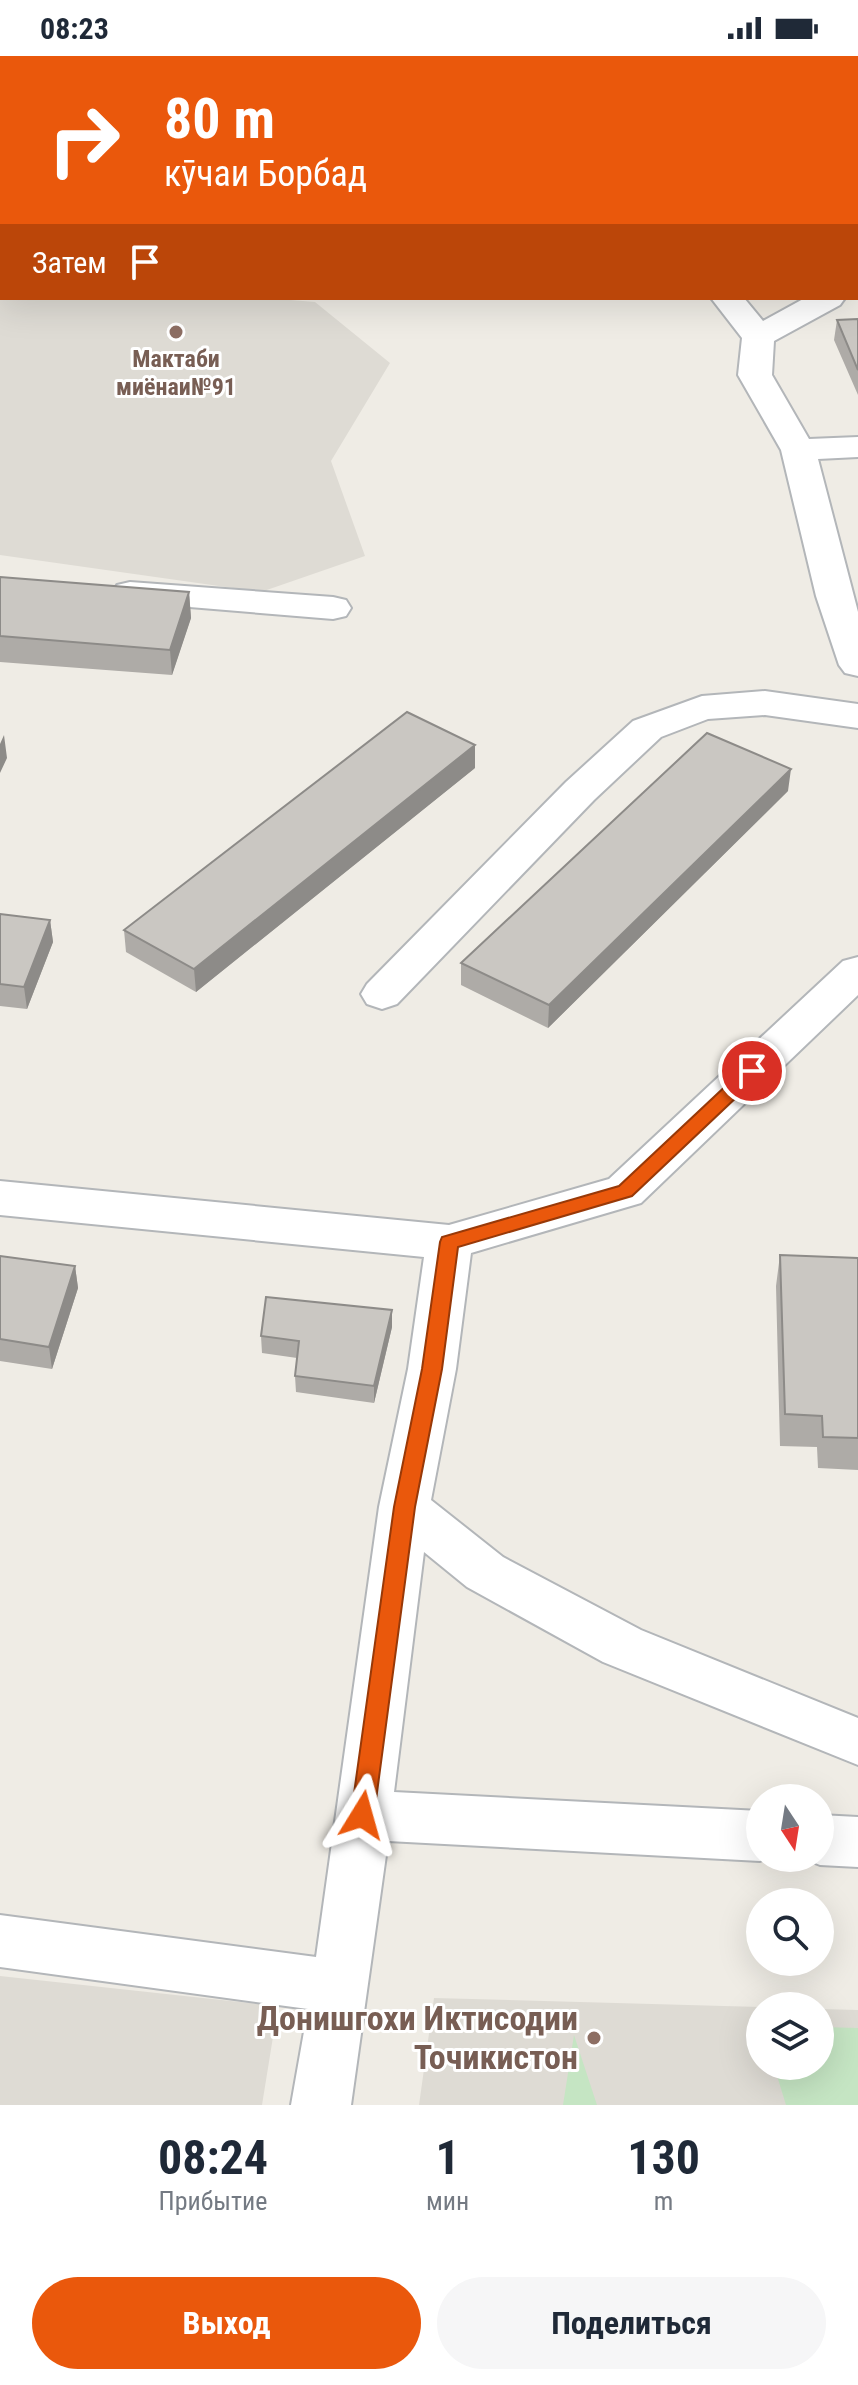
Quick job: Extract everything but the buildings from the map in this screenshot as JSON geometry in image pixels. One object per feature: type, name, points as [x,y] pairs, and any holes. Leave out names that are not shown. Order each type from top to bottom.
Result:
[{"type":"street","points":[[729,300],[758,337],[755,375],[798,450],[834,596],[858,665]]},
{"type":"street","points":[[758,337],[825,300]]},
{"type":"street","points":[[798,450],[858,447]]},
{"type":"street","points":[[95,591],[333,608]]},
{"type":"street","points":[[382,994],[580,791],[647,729],[702,708],[765,703],[858,716]]},
{"type":"street","points":[[0,1198],[449,1242],[625,1191],[858,971]]},
{"type":"street","points":[[321,2105],[341,1987],[404,1507],[432,1369],[449,1242]]},
{"type":"street","points":[[404,1507],[485,1572],[622,1646],[858,1742]]},
{"type":"street","points":[[362,1815],[746,1835]]},
{"type":"street","points":[[834,1841],[858,1842]]},
{"type":"street","points":[[0,1941],[341,1987]]},
{"type":"shaded area","name":"Мактаби миёнаи№91","points":[[0,300],[315,302],[390,363],[331,461],[365,556],[261,592],[0,555]]},
{"type":"shaded area","points":[[0,1976],[278,2006],[262,2105],[0,2105]]},
{"type":"shaded area","name":"Донишгохи Иктисодии Точикистон","points":[[434,1998],[746,2007],[746,2080],[834,2080],[834,2009],[858,2010],[858,2105],[419,2105]]},
{"type":"green space","points":[[834,2027],[858,2028],[858,2105],[786,2105],[778,2080],[834,2080]]},
{"type":"green space","points":[[574,2035],[597,2105],[563,2105]]},
{"type":"place","name":"Мактаби миёнаи№91","points":[[176,332]]},
{"type":"place","name":"Донишгохи Иктисодии Точикистон","points":[[594,2038]]},
{"type":"route","points":[[362,1815],[404,1507],[432,1369],[449,1242],[625,1191],[752,1071]]}]
